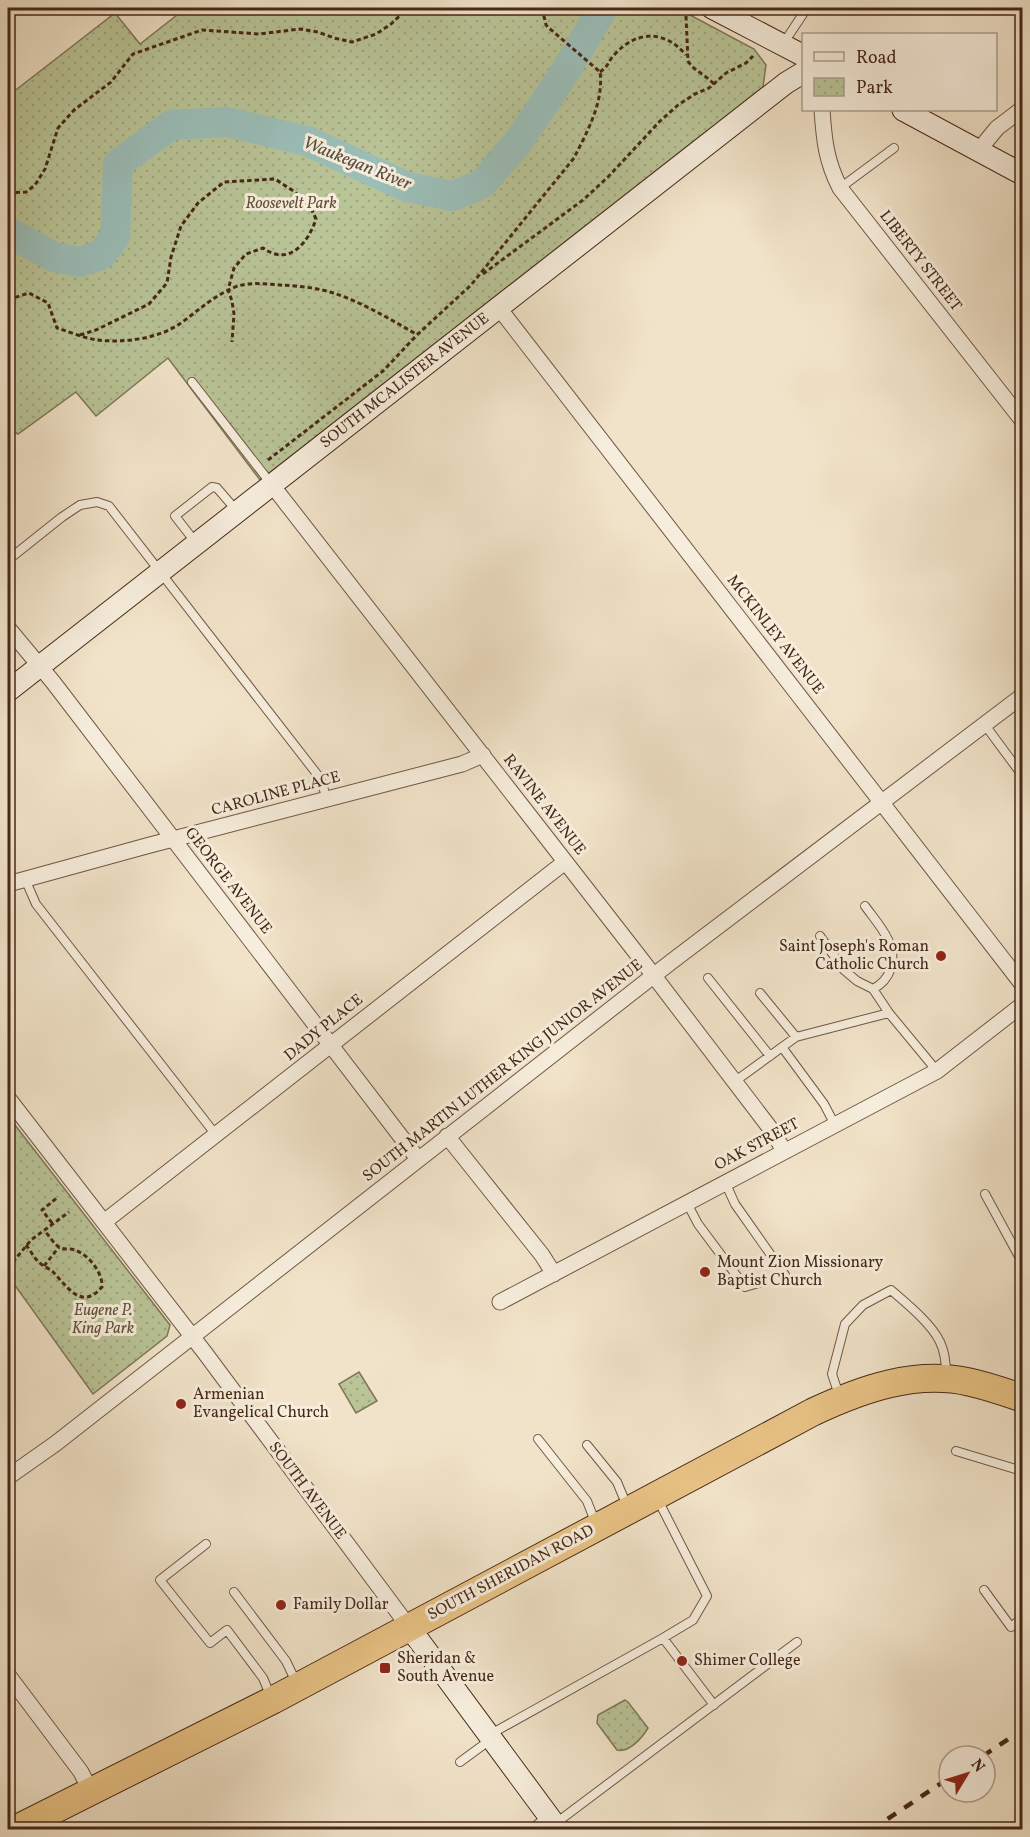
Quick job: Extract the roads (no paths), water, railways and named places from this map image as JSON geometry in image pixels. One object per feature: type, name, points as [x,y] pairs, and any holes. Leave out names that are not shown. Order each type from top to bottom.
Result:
[{"type":"highway","name":"SOUTH SHERIDAN ROAD","points":[[14,1830],[273,1700],[841,1399],[907,1380],[946,1379],[968,1382],[1023,1398]]},
{"type":"street","points":[[712,8],[802,55]]},
{"type":"street","name":"SOUTH MCALISTER AVENUE","points":[[8,691],[802,73]]},
{"type":"street","points":[[979,150],[997,128],[1023,109]]},
{"type":"street","name":"LIBERTY STREET","points":[[822,111],[826,150],[831,170],[840,188],[1021,415]]},
{"type":"street","points":[[905,111],[1023,174]]},
{"type":"street","name":"MCKINLEY AVENUE","points":[[499,308],[1023,984]]},
{"type":"street","name":"RAVINE AVENUE","points":[[272,485],[566,862],[773,1132],[784,1151]]},
{"type":"street","name":"GEORGE AVENUE","points":[[8,628],[418,1159]]},
{"type":"street","name":"SOUTH MARTIN LUTHER KING JUNIOR AVENUE","points":[[8,1477],[55,1444],[653,976],[1023,696]]},
{"type":"street","name":"CAROLINE PLACE","points":[[8,884],[462,764],[483,755]]},
{"type":"street","name":"DADY PLACE","points":[[104,1222],[566,862]]},
{"type":"street","name":"OAK STREET","points":[[500,1302],[937,1071],[1023,1005]]},
{"type":"street","name":"SOUTH AVENUE","points":[[8,1098],[191,1336],[554,1823]]},
{"type":"street","points":[[447,1136],[542,1255],[554,1274]]},
{"type":"street","points":[[8,1675],[81,1772],[91,1792]]},
{"type":"lane","points":[[8,12],[14,8]]},
{"type":"lane","points":[[783,45],[807,8]]},
{"type":"lane","points":[[840,188],[894,148]]},
{"type":"lane","points":[[192,382],[272,485]]},
{"type":"lane","points":[[196,544],[175,516],[212,487],[217,488],[237,512]]},
{"type":"lane","points":[[8,560],[80,505],[97,502],[113,509],[320,778],[327,799]]},
{"type":"lane","points":[[985,725],[1023,775]]},
{"type":"lane","points":[[26,879],[36,904],[216,1135]]},
{"type":"lane","points":[[865,906],[890,941],[894,958],[889,974],[879,986],[873,989]]},
{"type":"lane","points":[[820,936],[844,970],[857,981],[873,989],[889,1013],[937,1071]]},
{"type":"lane","points":[[708,978],[770,1056]]},
{"type":"lane","points":[[760,993],[796,1037]]},
{"type":"lane","points":[[734,1082],[796,1037],[889,1013]]},
{"type":"lane","points":[[782,1047],[824,1104],[834,1125]]},
{"type":"lane","points":[[687,1203],[698,1224],[745,1287],[785,1275],[735,1204],[725,1182]]},
{"type":"lane","points":[[985,1194],[1023,1262]]},
{"type":"lane","points":[[841,1399],[832,1374],[845,1324],[863,1305],[891,1290],[921,1318],[940,1340],[945,1360],[946,1379]]},
{"type":"lane","points":[[538,1439],[587,1501],[597,1527]]},
{"type":"lane","points":[[587,1445],[617,1482],[629,1510]]},
{"type":"lane","points":[[956,1451],[1023,1471]]},
{"type":"lane","points":[[460,1762],[490,1737],[693,1620],[707,1596],[656,1496]]},
{"type":"lane","points":[[206,1544],[160,1580],[210,1643],[227,1630],[263,1677],[273,1700]]},
{"type":"lane","points":[[984,1590],[1011,1627],[1023,1618]]},
{"type":"lane","points":[[234,1592],[286,1661],[298,1686]]},
{"type":"lane","points":[[663,1638],[714,1705]]},
{"type":"lane","points":[[530,1830],[554,1823],[797,1642]]},
{"type":"waterway","name":"Waukegan River","points":[[8,232],[54,257],[79,262],[101,255],[115,237],[118,164],[171,125],[227,122],[307,141],[407,187],[453,196],[482,184],[519,141],[565,72],[603,8]]},
{"type":"railway","points":[[997,1747],[1022,1730]]},
{"type":"railway","points":[[871,1830],[937,1786]]},
{"type":"place","name":"Saint Joseph's Roman Catholic Church","points":[[941,956]]},
{"type":"place","name":"Mount Zion Missionary Baptist Church","points":[[705,1272]]},
{"type":"place","name":"Armenian Evangelical Church","points":[[181,1404]]},
{"type":"place","name":"Family Dollar","points":[[281,1605]]},
{"type":"place","name":"Shimer College","points":[[682,1661]]},
{"type":"place","name":"Sheridan & South Avenue","points":[[385,1668]]},
{"type":"park label","name":"Roosevelt Park","points":[[291,204]]},
{"type":"park label","name":"Eugene P. King Park","points":[[103,1320]]}]
